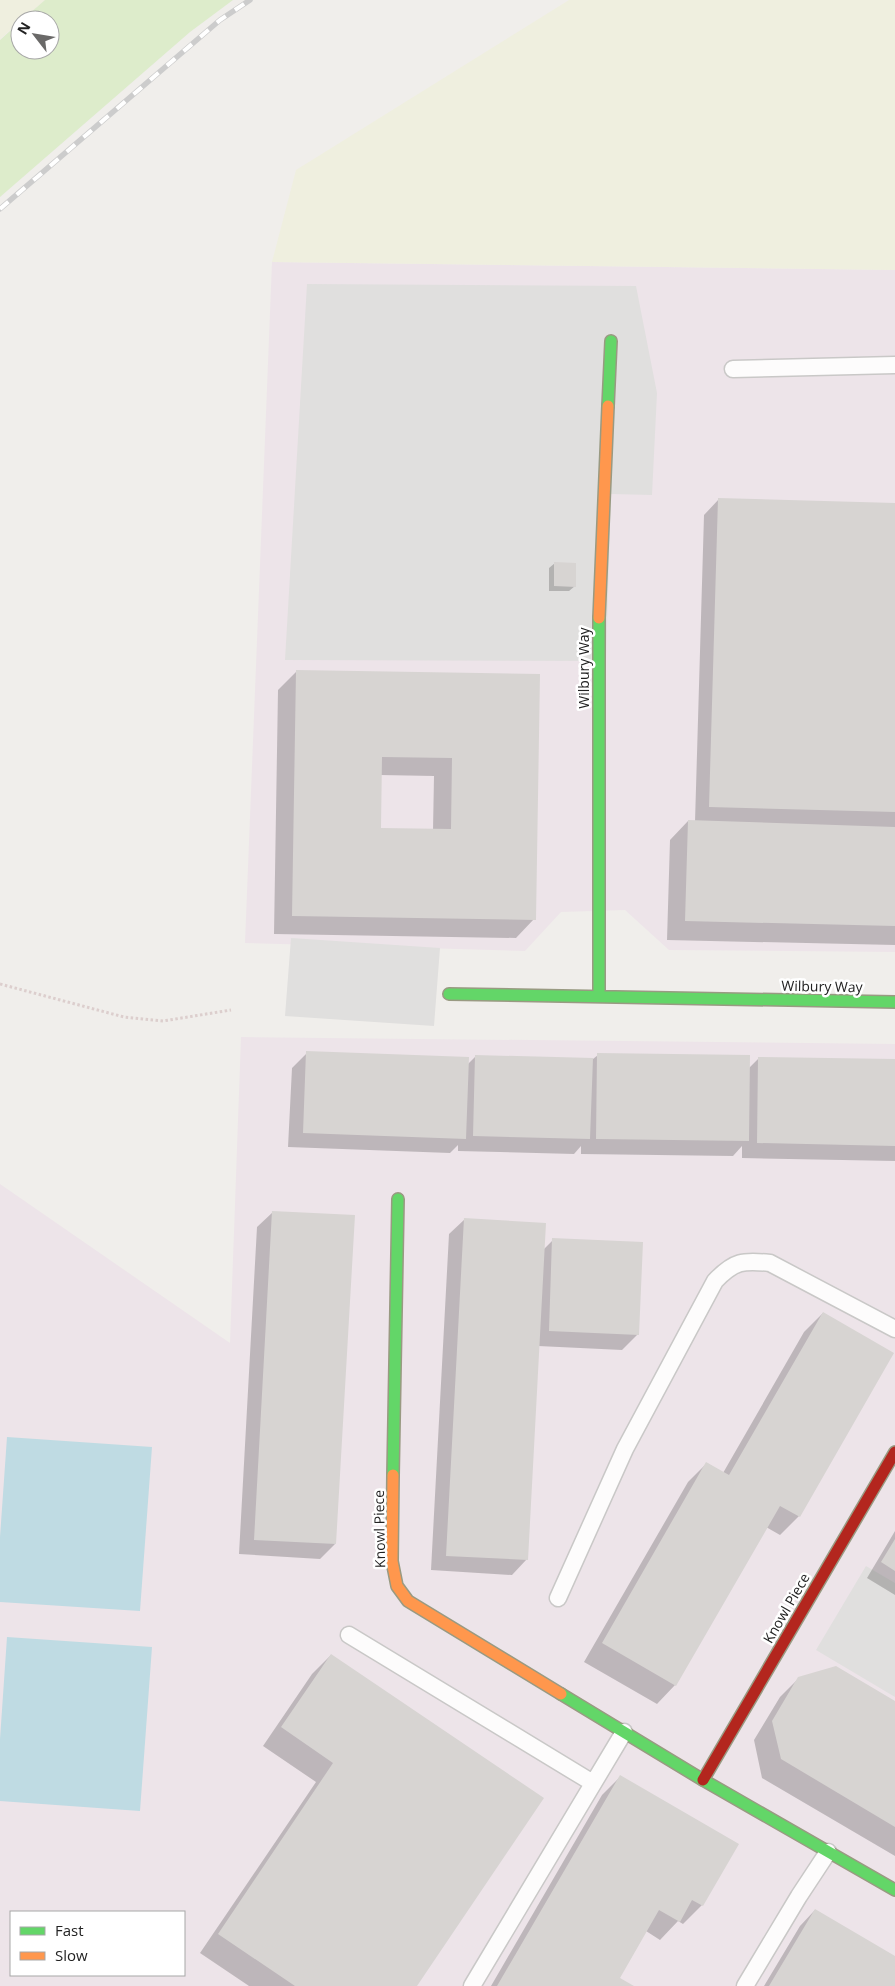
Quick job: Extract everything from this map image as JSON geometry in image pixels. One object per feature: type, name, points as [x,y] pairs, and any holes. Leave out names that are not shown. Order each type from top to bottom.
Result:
[{"type":"street","name":"Wilbury Way","points":[[599,996],[598,640],[611,341]]},
{"type":"street","name":"Wilbury Way","points":[[449,994],[895,1002]]},
{"type":"street","name":"Knowl Piece","points":[[398,1199],[392,1561],[397,1586],[408,1601],[703,1780],[895,1890]]},
{"type":"street","name":"Knowl Piece","points":[[703,1780],[895,1452]]},
{"type":"lane","points":[[732,369],[895,365]]},
{"type":"lane","points":[[558,1598],[625,1449],[715,1282],[729,1267],[751,1261],[770,1263],[895,1329]]},
{"type":"lane","points":[[349,1635],[593,1783]]},
{"type":"lane","points":[[472,1986],[624,1732]]},
{"type":"lane","points":[[745,1986],[828,1852]]},
{"type":"path","points":[[0,984],[124,1017],[163,1021],[231,1010]]},
{"type":"shaded area","points":[[272,262],[895,270],[895,952],[669,950],[625,910],[561,912],[525,951],[245,943]]},
{"type":"shaded area","points":[[307,284],[636,286],[657,393],[652,495],[611,494],[606,661],[285,660]]},
{"type":"shaded area","points":[[291,938],[440,948],[434,1026],[285,1016]]},
{"type":"shaded area","points":[[241,1037],[895,1044],[895,1986],[0,1986],[0,1184],[230,1343]]},
{"type":"shaded area","points":[[866,1566],[895,1583],[895,1697],[816,1650]]},
{"type":"green space","points":[[0,0],[45,0],[33,10],[10,10],[10,30],[0,39]]},
{"type":"green space","points":[[45,0],[233,0],[190,32],[0,197],[0,40],[10,31],[10,60],[60,60],[60,10],[34,10]]},
{"type":"green space","points":[[569,0],[895,0],[895,270],[272,262],[296,170]]},
{"type":"water","points":[[7,1437],[152,1447],[140,1611],[0,1602],[0,1537]]},
{"type":"water","points":[[7,1637],[152,1647],[140,1811],[0,1801],[0,1739]]},
{"type":"building","points":[[718,498],[895,503],[895,812],[709,807]]},
{"type":"building","points":[[554,562],[576,563],[576,587],[554,586]]},
{"type":"building","points":[[296,670],[540,674],[536,920],[292,916]],"holes":[[[382,757],[452,758],[451,829],[381,828]]]},
{"type":"building","points":[[688,820],[895,827],[895,926],[685,921]]},
{"type":"building","points":[[306,1051],[469,1057],[466,1139],[303,1133]]},
{"type":"building","points":[[597,1053],[750,1055],[749,1141],[596,1139]]},
{"type":"building","points":[[475,1055],[593,1058],[590,1139],[473,1136]]},
{"type":"building","points":[[758,1057],[895,1059],[895,1146],[757,1143]]},
{"type":"building","points":[[272,1211],[355,1215],[336,1544],[254,1540]]},
{"type":"building","points":[[464,1218],[546,1223],[528,1560],[446,1556]]},
{"type":"building","points":[[552,1238],[643,1242],[639,1335],[549,1331]]},
{"type":"building","points":[[823,1312],[894,1353],[800,1517],[780,1506],[676,1686],[602,1643],[706,1462],[729,1475]]},
{"type":"building","points":[[895,1539],[895,1571],[881,1562]]},
{"type":"building","points":[[331,1654],[544,1798],[417,1986],[295,1986],[218,1934],[333,1763],[281,1727]]},
{"type":"building","points":[[836,1666],[895,1701],[895,1827],[781,1759],[772,1721],[798,1677]]},
{"type":"building","points":[[620,1775],[739,1844],[703,1906],[692,1900],[680,1922],[659,1910],[620,1978],[634,1986],[497,1986]]},
{"type":"building","points":[[815,1909],[895,1956],[895,1986],[769,1986]]},
{"type":"railway","points":[[0,209],[220,20],[250,0]]},
{"type":"traffic: fast","points":[[608,406],[611,341]]},
{"type":"traffic: fast","points":[[599,618],[599,996]]},
{"type":"traffic: fast","points":[[449,994],[895,1002]]},
{"type":"traffic: fast","points":[[393,1475],[398,1199]]},
{"type":"traffic: fast","points":[[561,1694],[703,1780],[895,1890]]},
{"type":"traffic: slow","points":[[599,618],[608,406]]},
{"type":"traffic: slow","points":[[393,1475],[392,1561],[397,1586],[408,1601],[561,1694]]},
{"type":"traffic: jam","points":[[703,1780],[895,1452]]}]
